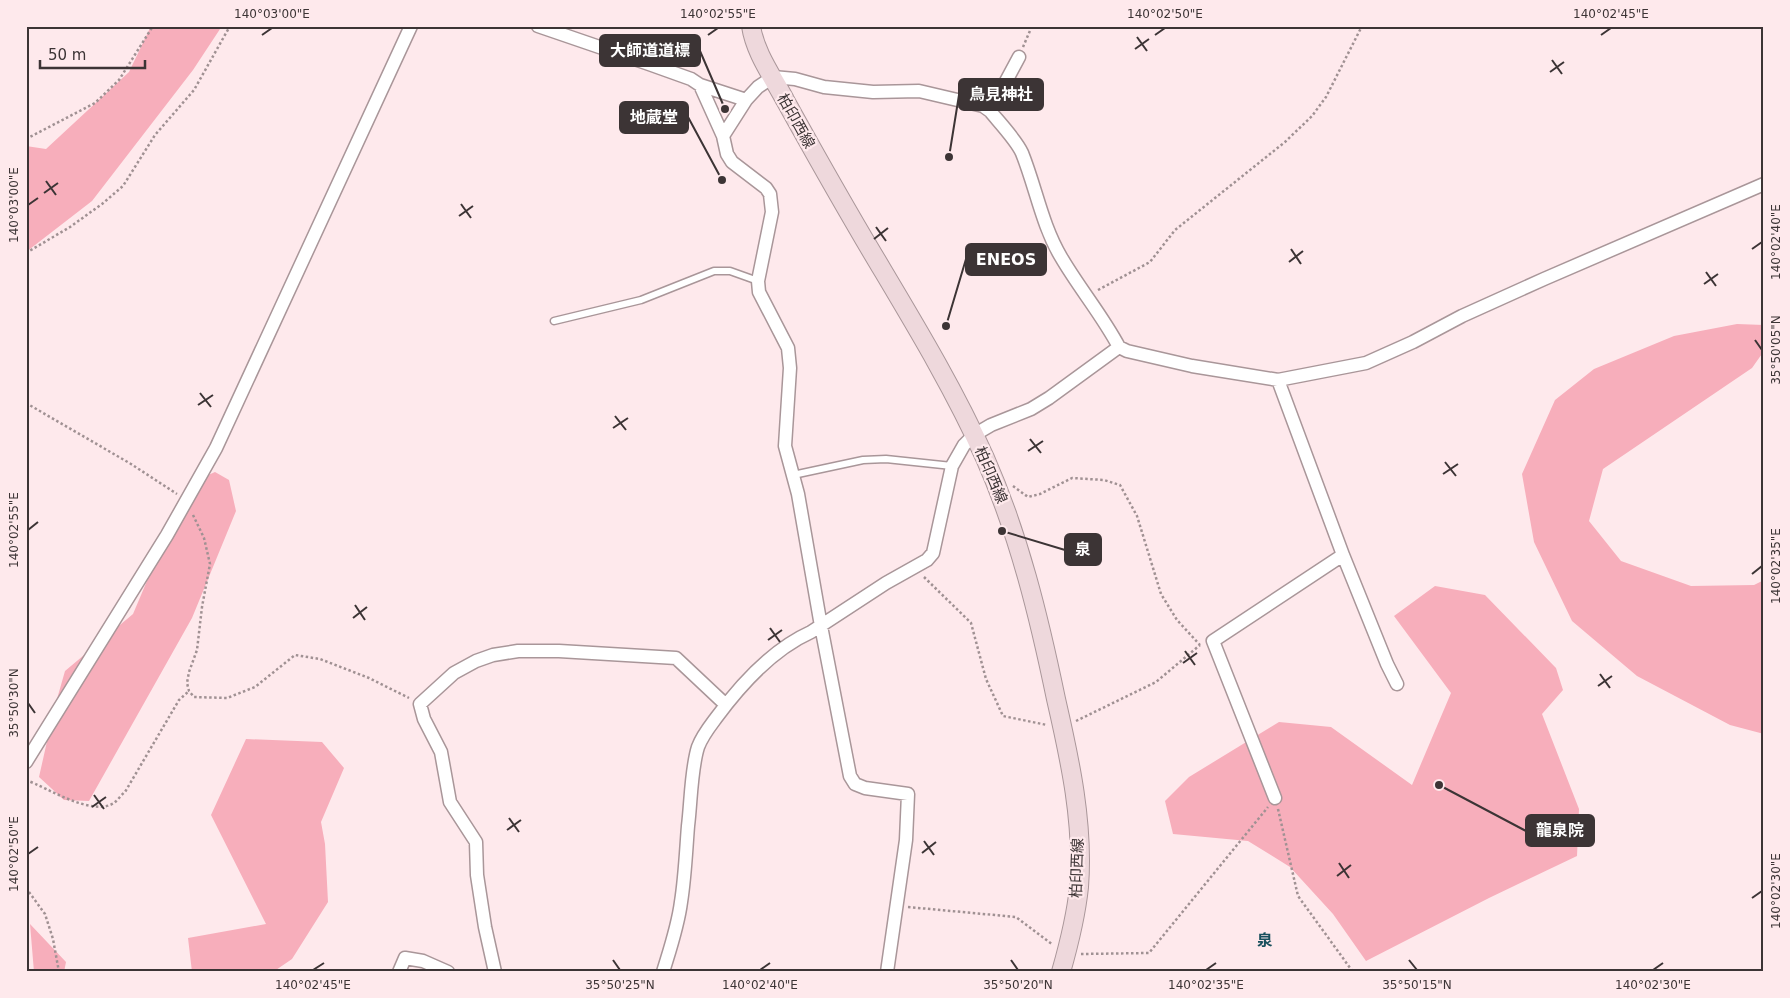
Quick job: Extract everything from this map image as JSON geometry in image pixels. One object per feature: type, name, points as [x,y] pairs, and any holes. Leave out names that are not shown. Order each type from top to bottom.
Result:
[{"type":"main road","name":"柏印西線","points":[[751,26],[752,36],[772,77],[829,180],[928,348],[974,435],[1015,535],[1031,590],[1063,728],[1078,813],[1079,886],[1075,919],[1061,972]]},
{"type":"street","points":[[26,762],[167,535],[216,448],[411,26]]},
{"type":"street","points":[[538,26],[746,100]]},
{"type":"street","points":[[990,111],[1019,57]]},
{"type":"street","points":[[723,136],[746,100],[758,87],[772,77],[795,79],[824,87],[873,92],[919,91],[983,106],[990,111],[1022,152],[1050,235],[1061,257],[1109,328],[1119,347],[1128,351],[1192,366],[1278,380],[1366,363],[1414,342],[1462,316],[1764,184]]},
{"type":"street","points":[[700,85],[723,136],[727,154],[732,162],[766,188],[770,194],[772,212],[758,281],[759,292],[788,348],[790,368],[785,446],[808,544],[821,626],[850,776],[855,784],[865,788],[908,794],[906,840],[887,972]]},
{"type":"street","points":[[662,972],[682,901],[693,776],[698,747],[708,729],[748,679],[774,656],[798,638],[821,626],[927,560],[933,553],[952,466],[964,445],[974,435],[1043,402],[1119,347]]},
{"type":"street","points":[[1278,380],[1343,555],[1387,664],[1397,684]]},
{"type":"street","points":[[1275,798],[1213,641],[1343,555]]},
{"type":"street","points":[[495,972],[484,927],[477,876],[476,842],[450,802],[441,752],[424,719],[420,704],[454,673],[476,661],[493,655],[526,651],[559,651],[676,658],[726,705]]},
{"type":"street","points":[[399,972],[406,958],[423,961],[448,972]]},
{"type":"lane","points":[[554,321],[641,300],[714,271],[730,271],[758,281]]},
{"type":"lane","points":[[793,474],[863,460],[886,459],[952,466]]},
{"type":"path","points":[[26,138],[95,103],[119,80],[153,26]]},
{"type":"path","points":[[26,252],[70,227],[123,186],[155,136],[194,90],[230,26]]},
{"type":"path","points":[[1019,57],[1032,26]]},
{"type":"path","points":[[1087,296],[1150,262],[1175,230],[1285,142],[1312,116],[1326,97],[1362,26]]},
{"type":"path","points":[[26,403],[131,464],[187,500],[204,538],[210,564],[202,607],[198,650],[187,682],[189,691],[194,696],[227,698],[255,687],[295,655],[320,659],[337,665],[369,678],[420,704]]},
{"type":"path","points":[[995,483],[1007,482],[1028,497],[1040,494],[1072,478],[1104,480],[1120,485],[1137,516],[1161,594],[1176,620],[1200,645]]},
{"type":"path","points":[[913,567],[971,623],[986,679],[1003,716],[1063,728],[1156,682],[1200,645],[1213,641]]},
{"type":"path","points":[[26,780],[81,804],[99,807],[113,803],[125,792],[178,700],[189,691]]},
{"type":"path","points":[[898,906],[1016,918],[1066,954],[1149,954],[1275,798]]},
{"type":"path","points":[[1275,798],[1298,896],[1353,972]]},
{"type":"path","points":[[26,888],[45,914],[53,938],[59,972]]},
{"type":"shaded area","points":[[151,26],[222,26],[193,70],[92,201],[26,252],[26,146],[46,149],[129,72]]},
{"type":"shaded area","points":[[1737,324],[1764,325],[1764,351],[1752,368],[1603,469],[1589,521],[1621,561],[1691,586],[1754,585],[1764,580],[1764,734],[1730,725],[1637,676],[1572,621],[1534,542],[1522,474],[1555,400],[1594,369],[1674,336]]},
{"type":"shaded area","points":[[215,472],[229,480],[236,511],[192,618],[89,801],[64,800],[39,777],[65,671],[133,614],[188,484]]},
{"type":"shaded area","points":[[1435,586],[1485,595],[1556,668],[1563,690],[1542,714],[1579,809],[1577,856],[1489,898],[1366,961],[1333,914],[1290,867],[1248,841],[1173,834],[1165,801],[1189,777],[1279,722],[1331,727],[1412,785],[1451,693],[1394,616]]},
{"type":"shaded area","points":[[246,739],[322,742],[344,768],[321,822],[325,844],[328,902],[292,959],[273,972],[192,972],[188,938],[266,924],[211,815]]},
{"type":"shaded area","points":[[30,924],[66,962],[64,972],[34,972]]},
{"type":"place","name":"大師道道標","points":[[725,109]]},
{"type":"place","name":"鳥見神社","points":[[949,157]]},
{"type":"place","name":"地蔵堂","points":[[722,180]]},
{"type":"place","name":"ENEOS","points":[[946,326]]},
{"type":"place","name":"泉","points":[[1002,531]]},
{"type":"place","name":"龍泉院","points":[[1439,785]]},
{"type":"district","name":"泉","points":[[1265,940]]}]
